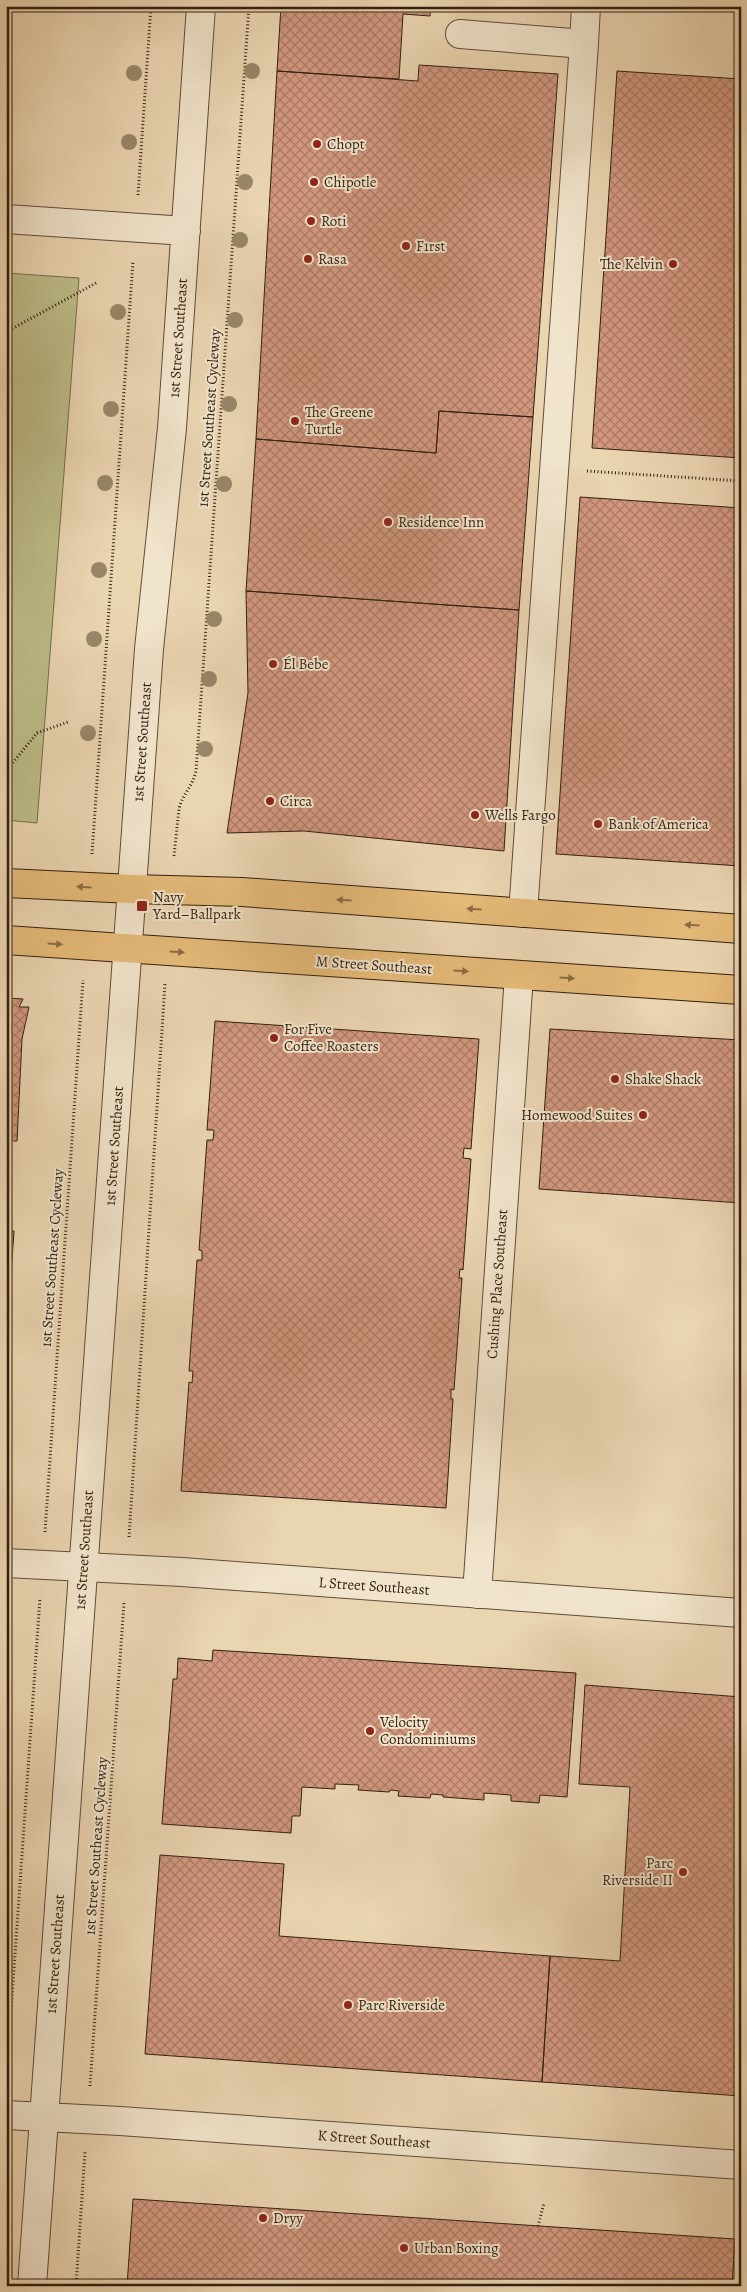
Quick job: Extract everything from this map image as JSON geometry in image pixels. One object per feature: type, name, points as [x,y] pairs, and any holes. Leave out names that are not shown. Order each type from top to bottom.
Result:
[{"type":"main road","points":[[6,883],[132,890],[242,892],[741,929]]},
{"type":"main road","name":"M Street Southeast","points":[[6,940],[741,990]]},
{"type":"street","name":"1st Street Southeast","points":[[32,2286],[149,649],[172,428],[201,6]]},
{"type":"street","points":[[523,913],[586,6]]},
{"type":"street","points":[[460,34],[584,44]]},
{"type":"street","points":[[6,219],[186,232]]},
{"type":"street","name":"Cushing Place Southeast","points":[[476,1594],[519,975]]},
{"type":"street","name":"L Street Southeast","points":[[6,1563],[741,1613]]},
{"type":"street","name":"K Street Southeast","points":[[6,2115],[741,2165]]},
{"type":"path","points":[[138,194],[150,6]]},
{"type":"path","name":"1st Street Southeast Cycleway","points":[[176,827],[181,802],[191,787],[196,771],[249,6]]},
{"type":"path","points":[[94,820],[132,269]]},
{"type":"path","points":[[6,332],[98,282]]},
{"type":"path","points":[[554,468],[741,481]]},
{"type":"path","points":[[6,772],[36,733],[68,722]]},
{"type":"path","name":"1st Street Southeast Cycleway","points":[[47,1510],[81,1008]]},
{"type":"path","points":[[131,1513],[163,1014]]},
{"type":"path","points":[[6,2083],[38,1625]]},
{"type":"path","name":"1st Street Southeast Cycleway","points":[[92,2061],[122,1632]]},
{"type":"path","points":[[76,2286],[83,2180]]},
{"type":"path","points":[[538,2226],[544,2203]]},
{"type":"green space","points":[[6,273],[79,278],[37,823],[6,820]]},
{"type":"building","points":[[281,6],[431,6],[430,16],[403,14],[399,79],[277,71]]},
{"type":"building","name":"F1rst","points":[[419,65],[558,74],[533,417],[439,411],[436,453],[256,439],[277,71],[418,81]]},
{"type":"building","name":"The Kelvin","points":[[617,71],[741,79],[741,458],[592,448]]},
{"type":"building","name":"Residence Inn","points":[[439,411],[533,417],[519,610],[246,591],[256,439],[436,453]]},
{"type":"building","points":[[580,497],[741,508],[741,866],[556,854]]},
{"type":"building","points":[[246,591],[519,610],[504,851],[304,831],[227,833],[248,693]]},
{"type":"building","points":[[6,998],[23,999],[19,1007],[29,1007],[22,1039],[17,1141],[6,1141]]},
{"type":"building","points":[[215,1021],[479,1039],[471,1149],[464,1148],[463,1158],[471,1159],[463,1270],[460,1269],[459,1278],[462,1278],[454,1390],[451,1389],[451,1399],[453,1399],[446,1508],[181,1491],[189,1382],[192,1383],[193,1371],[189,1371],[197,1260],[202,1260],[202,1251],[199,1250],[207,1140],[213,1140],[214,1130],[207,1130]]},
{"type":"building","name":"Homewood Suites","points":[[550,1029],[741,1040],[741,1203],[539,1189]]},
{"type":"building","points":[[6,1231],[14,1231],[6,1350]]},
{"type":"building","name":"Velocity Condominiums","points":[[213,1650],[576,1673],[567,1797],[540,1795],[539,1803],[511,1801],[511,1795],[484,1793],[484,1800],[443,1797],[443,1795],[431,1794],[430,1798],[398,1796],[399,1791],[358,1790],[359,1785],[335,1784],[335,1789],[302,1787],[300,1816],[292,1816],[291,1833],[162,1824],[173,1679],[177,1679],[178,1658],[212,1661]]},
{"type":"building","name":"Parc Riverside II","points":[[585,1685],[741,1697],[741,2096],[542,2082],[550,1956],[620,1961],[630,1787],[579,1784]]},
{"type":"building","name":"Parc Riverside","points":[[160,1855],[284,1864],[279,1936],[550,1956],[542,2082],[145,2054]]},
{"type":"building","points":[[133,2199],[735,2239],[732,2286],[127,2286]]},
{"type":"place","name":"Chopt","points":[[317,144]]},
{"type":"place","name":"Chipotle","points":[[314,182]]},
{"type":"place","name":"Roti","points":[[311,221]]},
{"type":"place","name":"F1rst","points":[[406,246]]},
{"type":"place","name":"Rasa","points":[[308,259]]},
{"type":"place","name":"The Kelvin","points":[[673,264]]},
{"type":"place","name":"The Greene Turtle","points":[[295,421]]},
{"type":"place","name":"Residence Inn","points":[[388,522]]},
{"type":"place","name":"Él Bebe","points":[[273,664]]},
{"type":"place","name":"Circa","points":[[270,801]]},
{"type":"place","name":"Wells Fargo","points":[[475,815]]},
{"type":"place","name":"Bank of America","points":[[598,824]]},
{"type":"place","name":"Navy Yard–Ballpark","points":[[142,906]]},
{"type":"place","name":"For Five Coffee Roasters","points":[[274,1038]]},
{"type":"place","name":"Shake Shack","points":[[615,1079]]},
{"type":"place","name":"Homewood Suites","points":[[643,1115]]},
{"type":"place","name":"Velocity Condominiums","points":[[370,1731]]},
{"type":"place","name":"Parc Riverside II","points":[[683,1872]]},
{"type":"place","name":"Parc Riverside","points":[[348,2005]]},
{"type":"place","name":"Dryy","points":[[263,2218]]},
{"type":"place","name":"Urban Boxing","points":[[404,2248]]}]
